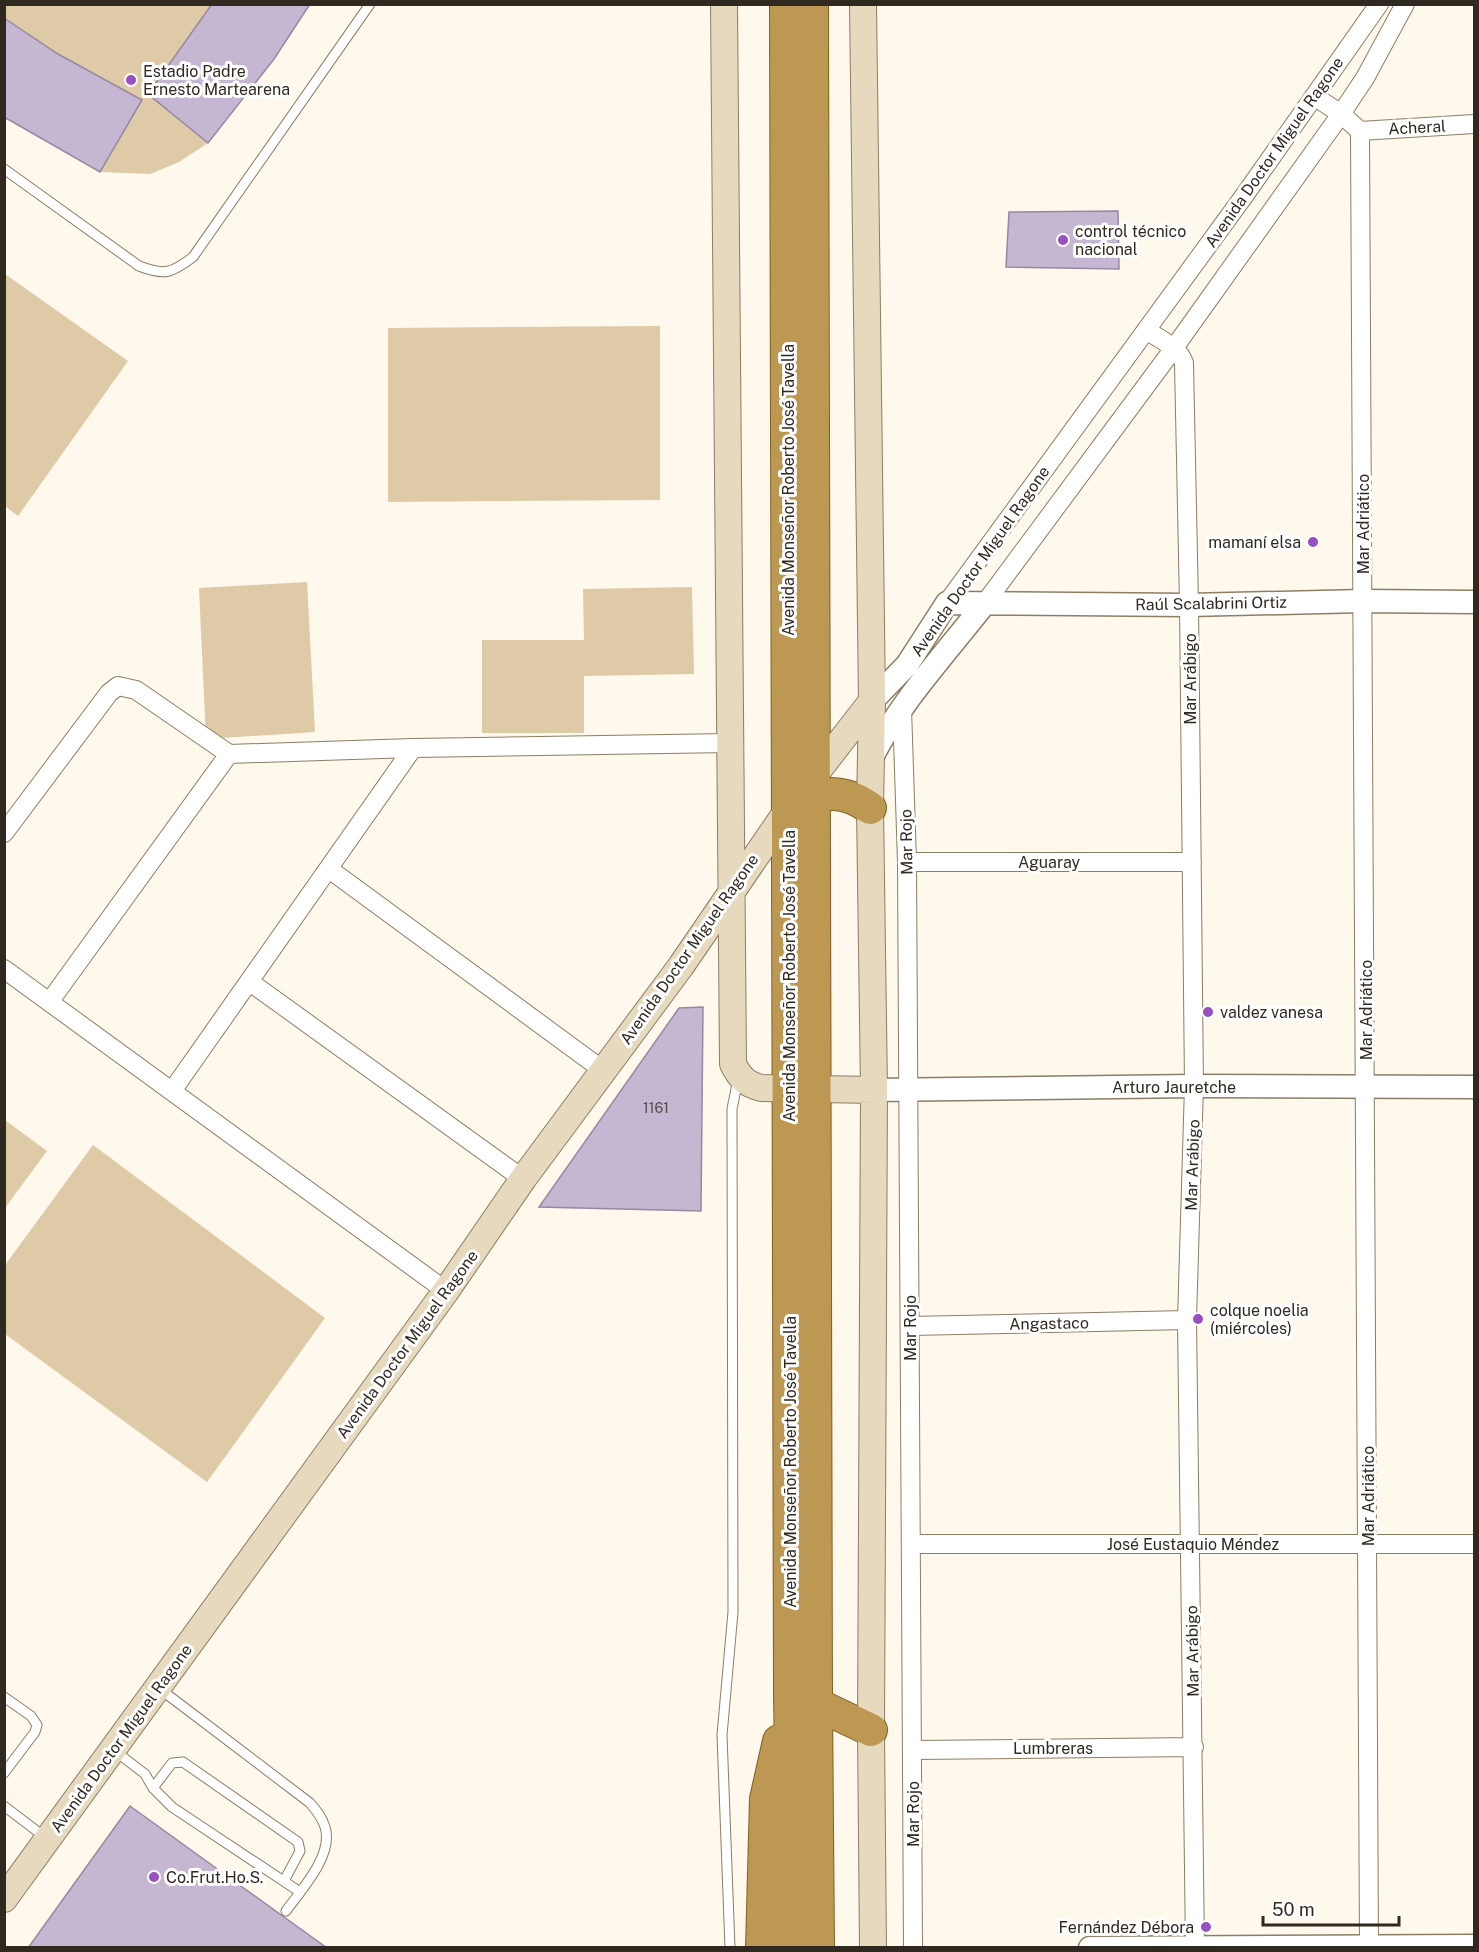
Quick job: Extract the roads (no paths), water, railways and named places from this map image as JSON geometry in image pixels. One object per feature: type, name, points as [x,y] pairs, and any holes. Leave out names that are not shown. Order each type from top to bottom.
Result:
[{"type":"highway","name":"Avenida Monseñor Roberto José Tavella","points":[[786,4],[806,792]]},
{"type":"highway","name":"Avenida Monseñor Roberto José Tavella","points":[[794,1947],[803,1699],[802,1090],[812,4]]},
{"type":"highway","points":[[806,792],[845,795],[870,808]]},
{"type":"highway","name":"Avenida Monseñor Roberto José Tavella","points":[[803,1699],[818,1947]]},
{"type":"highway","points":[[762,1947],[766,1799],[803,1699],[872,1730]]},
{"type":"main road","points":[[724,4],[733,1064],[739,1076],[747,1084],[761,1088],[874,1090]]},
{"type":"main road","points":[[863,4],[872,701],[870,808],[874,1090],[873,1947]]},
{"type":"main road","name":"Avenida Doctor Miguel Ragone","points":[[4,1899],[446,1291],[523,1179],[681,966],[731,891],[872,701]]},
{"type":"main road","points":[[681,966],[700,956],[712,958],[731,970]]},
{"type":"street","name":"Avenida Doctor Miguel Ragone","points":[[872,701],[907,665],[947,603],[1244,196],[1379,4]]},
{"type":"street","name":"Avenida Doctor Miguel Ragone","points":[[872,757],[902,708],[985,603],[1174,348],[1341,114],[1365,78],[1405,4]]},
{"type":"street","points":[[1314,96],[1341,114],[1360,131]]},
{"type":"street","name":"Acheral","points":[[1360,131],[1474,124]]},
{"type":"street","name":"Mar Adriático","points":[[1360,131],[1369,1947]]},
{"type":"street","points":[[1146,330],[1174,348]]},
{"type":"street","name":"Mar Arábigo","points":[[1174,348],[1182,356],[1184,363],[1189,604],[1194,1086],[1187,1320],[1195,1947]]},
{"type":"street","name":"Raúl Scalabrini Ortiz","points":[[947,603],[1474,602]]},
{"type":"street","points":[[4,833],[108,693],[118,686],[136,690],[229,754],[730,742]]},
{"type":"street","name":"Mar Rojo","points":[[902,708],[907,862],[913,1947]]},
{"type":"street","points":[[172,1091],[413,748]]},
{"type":"street","points":[[50,1001],[229,754]]},
{"type":"street","name":"Aguaray","points":[[907,862],[1192,862]]},
{"type":"street","points":[[329,869],[603,1071]]},
{"type":"street","points":[[4,969],[446,1291]]},
{"type":"street","points":[[250,982],[523,1179]]},
{"type":"street","name":"Arturo Jauretche","points":[[874,1090],[1194,1086],[1474,1087]]},
{"type":"street","name":"Angastaco","points":[[910,1326],[1187,1320]]},
{"type":"street","name":"José Eustaquio Méndez","points":[[912,1544],[1474,1544]]},
{"type":"street","name":"Lumbreras","points":[[913,1749],[1194,1747]]},
{"type":"street","points":[[1090,1947],[1474,1946]]},
{"type":"lane","points":[[4,170],[139,266],[165,273],[177,269],[193,256],[370,4]]},
{"type":"lane","points":[[730,1947],[722,1735],[733,1612],[732,1109],[739,1076]]},
{"type":"lane","points":[[158,1688],[310,1803],[320,1815],[326,1828],[327,1844],[322,1859],[286,1911]]},
{"type":"lane","points":[[4,1697],[31,1716],[37,1725],[35,1732],[4,1773]]},
{"type":"lane","points":[[113,1749],[145,1774],[153,1788],[172,1807],[300,1892]]},
{"type":"lane","points":[[153,1788],[172,1763],[183,1762],[298,1842],[300,1851],[284,1881]]},
{"type":"lane","points":[[4,1806],[48,1839]]},
{"type":"place","name":"Estadio Padre Ernesto Martearena","points":[[131,80]]},
{"type":"place","name":"control técnico nacional","points":[[1063,240]]},
{"type":"place","name":"mamaní elsa","points":[[1313,542]]},
{"type":"place","name":"valdez vanesa","points":[[1208,1012]]},
{"type":"place","name":"colque noelia (miércoles)","points":[[1198,1319]]},
{"type":"place","name":"Co.Frut.Ho.S.","points":[[154,1877]]},
{"type":"place","name":"Fernández Débora","points":[[1206,1927]]}]
